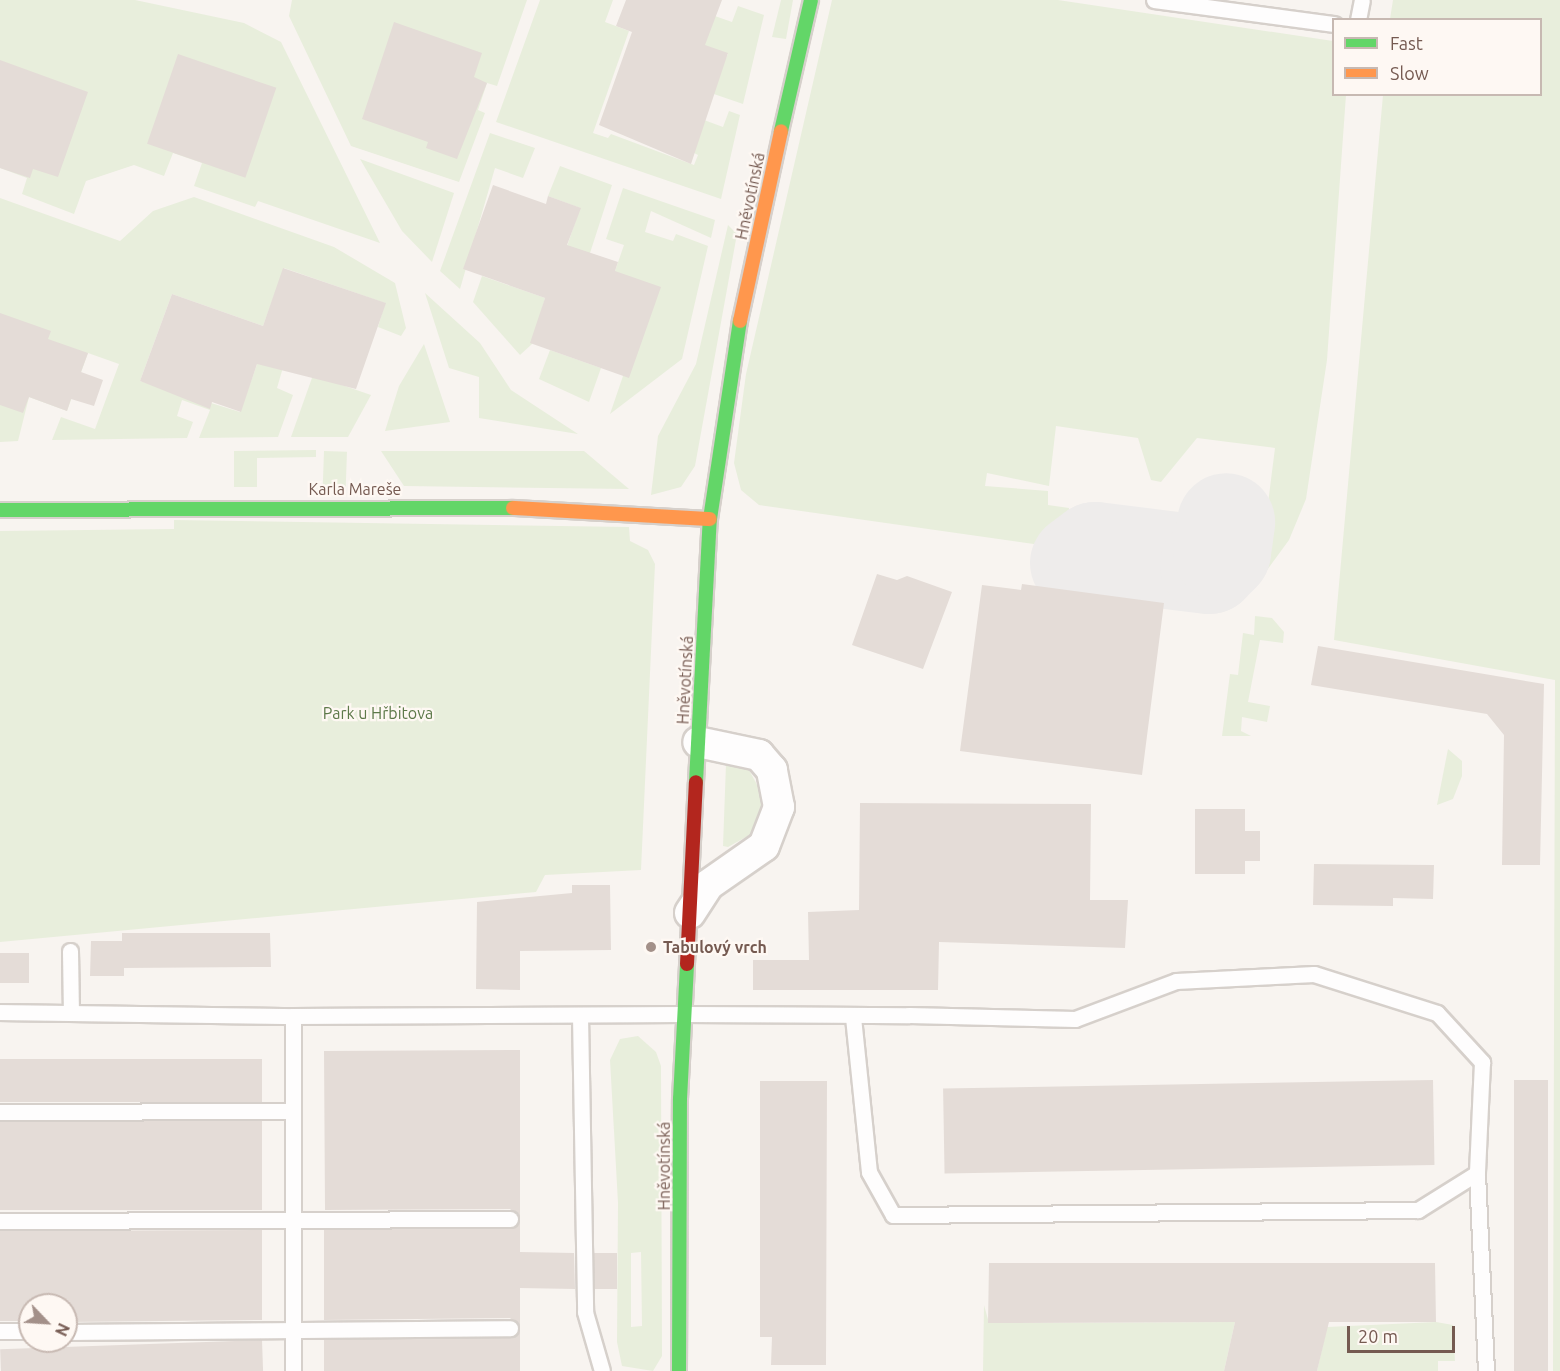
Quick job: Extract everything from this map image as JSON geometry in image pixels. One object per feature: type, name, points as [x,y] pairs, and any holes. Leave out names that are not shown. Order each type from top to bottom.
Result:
[{"type":"street","name":"Hněvotínská","points":[[679,1371],[684,1014],[710,519],[742,306],[811,0]]},
{"type":"street","name":"Karla Mareše","points":[[0,510],[349,505],[622,510],[710,519]]},
{"type":"street","points":[[690,913],[708,885],[764,846],[779,807],[772,770],[759,756],[698,742]]},
{"type":"lane","points":[[1154,0],[1332,24]]},
{"type":"lane","points":[[1358,18],[1362,0]]},
{"type":"lane","points":[[70,951],[71,1013]]},
{"type":"lane","points":[[0,1012],[293,1016],[684,1014],[1075,1019],[1176,981],[1314,974],[1437,1013],[1482,1062],[1477,1173],[1486,1371]]},
{"type":"lane","points":[[293,1016],[293,1371]]},
{"type":"lane","points":[[580,1016],[585,1312],[602,1371]]},
{"type":"lane","points":[[853,1016],[869,1172],[893,1215],[1418,1210],[1477,1173]]},
{"type":"lane","points":[[0,1112],[292,1111]]},
{"type":"lane","points":[[0,1221],[510,1219]]},
{"type":"lane","points":[[78,1332],[292,1333],[510,1328]]},
{"type":"lane","points":[[0,1331],[18,1331]]},
{"type":"green space","points":[[0,0],[135,0],[244,23],[281,42],[380,243],[258,201],[255,207],[194,186],[202,163],[173,153],[164,176],[134,165],[86,181],[74,214],[22,194],[27,178],[0,168]]},
{"type":"green space","points":[[292,0],[527,0],[497,86],[487,83],[478,110],[485,113],[459,182],[351,146],[289,16]]},
{"type":"green space","points":[[540,0],[613,0],[605,22],[629,31],[593,133],[608,138],[611,134],[694,165],[698,155],[692,152],[704,120],[723,127],[729,111],[740,115],[721,199],[496,122]]},
{"type":"green space","points":[[781,0],[793,0],[786,39],[772,37]]},
{"type":"green space","points":[[832,0],[1058,0],[1332,41],[1332,96],[1346,96],[1327,360],[1306,499],[1289,540],[1262,577],[1235,574],[1241,525],[1265,527],[1275,448],[1197,438],[1161,482],[1151,480],[1138,438],[1056,426],[1049,486],[987,473],[985,486],[1048,491],[1048,505],[1069,508],[1067,530],[1055,547],[759,505],[741,490],[734,463],[746,374]]},
{"type":"green space","points":[[1393,0],[1560,0],[1560,1371],[1553,1371],[1555,680],[1334,640],[1383,96],[1542,96],[1542,18],[1390,18]]},
{"type":"green space","points":[[738,6],[764,15],[743,104],[708,92],[728,54],[700,50],[712,15],[732,22]]},
{"type":"green space","points":[[490,133],[535,148],[523,178],[495,168],[460,289],[440,271]]},
{"type":"green space","points":[[360,159],[454,193],[432,262],[402,231]]},
{"type":"green space","points":[[560,166],[612,185],[590,253],[563,258],[580,208],[548,196]]},
{"type":"green space","points":[[623,188],[715,220],[711,238],[651,211],[645,232],[673,241],[676,234],[708,246],[682,359],[610,414],[623,376],[615,271],[624,245],[606,239]]},
{"type":"green space","points":[[194,197],[334,247],[395,283],[406,328],[401,336],[378,327],[385,303],[284,268],[263,326],[172,294],[140,381],[240,412],[260,356],[284,364],[277,388],[293,395],[278,437],[199,438],[210,410],[182,400],[177,416],[193,422],[187,438],[52,440],[61,417],[95,429],[119,364],[88,353],[67,411],[29,397],[18,441],[0,442],[0,198],[120,241],[153,211]]},
{"type":"green space","points":[[728,225],[737,234],[695,466],[681,487],[651,495],[658,436],[696,364]]},
{"type":"green space","points":[[482,276],[545,298],[532,344],[520,355],[473,302]]},
{"type":"green space","points":[[425,293],[480,343],[511,390],[578,434],[479,418],[479,377],[449,368]]},
{"type":"green space","points":[[424,344],[450,422],[385,431],[399,386]]},
{"type":"green space","points":[[550,350],[601,368],[589,402],[539,379]]},
{"type":"green space","points":[[313,375],[371,395],[348,437],[291,437]]},
{"type":"green space","points":[[316,450],[316,457],[257,458],[257,487],[234,487],[234,451]]},
{"type":"green space","points":[[324,451],[347,452],[346,487],[323,486]]},
{"type":"green space","points":[[381,451],[584,451],[629,489],[404,486]]},
{"type":"green space","points":[[1102,512],[1136,516],[1137,524],[1149,527],[1152,513],[1209,520],[1206,540],[1196,548],[1108,536],[1100,526]]},
{"type":"green space","name":"Park u Hřbitova","points":[[174,520],[629,527],[630,541],[648,550],[655,564],[641,870],[545,875],[536,892],[0,942],[0,531],[174,529]]},
{"type":"green space","points":[[1255,616],[1272,618],[1284,632],[1283,643],[1260,640],[1248,702],[1270,706],[1267,722],[1242,717],[1241,731],[1251,736],[1222,736],[1230,674],[1238,675],[1243,633],[1254,635]]},
{"type":"green space","points":[[1448,749],[1462,761],[1462,776],[1453,799],[1437,805]]},
{"type":"green space","points":[[726,764],[749,770],[766,801],[755,832],[728,847],[723,846]]},
{"type":"green space","points":[[638,1036],[656,1052],[661,1066],[662,1356],[653,1371],[622,1366],[617,1342],[618,1203],[610,1060],[620,1039]],"holes":[[[641,1252],[642,1326],[631,1327],[631,1253]]]},
{"type":"green space","points":[[984,1305],[989,1323],[1235,1322],[1224,1371],[983,1371]]},
{"type":"green space","points":[[1436,1322],[1453,1325],[1455,1361],[1438,1361],[1438,1371],[1317,1371],[1327,1327]]},
{"type":"building","points":[[626,0],[722,0],[705,45],[728,53],[691,164],[599,125],[632,32],[616,26]]},
{"type":"building","points":[[394,22],[482,53],[474,77],[487,83],[457,159],[426,148],[428,142],[362,119]]},
{"type":"building","points":[[178,54],[276,88],[245,178],[147,144]]},
{"type":"building","points":[[0,60],[88,92],[58,177],[33,169],[30,178],[0,168]]},
{"type":"building","points":[[493,185],[546,204],[548,196],[581,208],[567,245],[618,262],[615,271],[661,287],[629,378],[530,343],[545,298],[463,269]]},
{"type":"building","points":[[283,268],[386,303],[356,389],[257,364],[241,412],[212,402],[210,409],[140,381],[172,294],[263,326]]},
{"type":"building","points":[[0,313],[51,331],[48,339],[88,353],[81,372],[103,380],[94,406],[71,399],[67,411],[29,397],[23,413],[0,405]]},
{"type":"building","points":[[877,574],[897,580],[907,576],[952,592],[923,669],[852,645]]},
{"type":"building","points":[[1022,584],[1164,603],[1142,775],[960,751],[982,585],[1021,590]]},
{"type":"building","points":[[1318,646],[1544,684],[1540,865],[1502,865],[1504,735],[1487,714],[1311,685]]},
{"type":"building","points":[[860,803],[1091,804],[1090,900],[1128,900],[1125,948],[939,942],[938,990],[753,990],[753,960],[809,960],[808,912],[859,910]]},
{"type":"building","points":[[1195,809],[1245,809],[1245,831],[1260,831],[1260,861],[1245,861],[1245,874],[1195,874]]},
{"type":"building","points":[[1314,864],[1434,865],[1433,899],[1393,898],[1393,906],[1313,905]]},
{"type":"building","points":[[572,885],[610,885],[611,950],[520,951],[520,990],[476,989],[477,902],[572,893]]},
{"type":"building","points":[[122,933],[270,933],[271,967],[124,968],[124,976],[90,976],[91,941],[122,941]]},
{"type":"building","points":[[0,953],[29,953],[29,983],[0,983]]},
{"type":"building","points":[[520,1050],[520,1218],[510,1209],[325,1210],[324,1051]]},
{"type":"building","points":[[0,1059],[262,1059],[262,1102],[0,1102]]},
{"type":"building","points":[[1433,1080],[1434,1165],[945,1174],[943,1089]]},
{"type":"building","points":[[1514,1080],[1548,1080],[1548,1371],[1514,1371]]},
{"type":"building","points":[[760,1081],[827,1081],[826,1365],[771,1365],[772,1337],[760,1337]]},
{"type":"building","points":[[0,1121],[262,1121],[262,1210],[0,1210]]},
{"type":"building","points":[[520,1220],[520,1252],[574,1253],[575,1289],[520,1288],[520,1327],[510,1318],[324,1320],[324,1229],[510,1229]]},
{"type":"building","points":[[262,1230],[262,1320],[78,1322],[78,1293],[18,1293],[18,1321],[0,1321],[0,1231]]},
{"type":"building","points":[[594,1253],[617,1253],[617,1289],[594,1289]]},
{"type":"building","points":[[989,1263],[1435,1263],[1436,1322],[1329,1322],[1317,1371],[1224,1371],[1235,1322],[988,1323]]},
{"type":"building","points":[[520,1329],[520,1371],[324,1371],[324,1339],[510,1338]]},
{"type":"building","points":[[262,1340],[263,1371],[1,1371],[0,1349],[18,1349],[18,1353],[78,1353],[78,1346]]},
{"type":"taxiway","points":[[1079,563],[1095,551],[1209,565],[1222,552],[1226,522]]},
{"type":"traffic: fast","points":[[781,131],[811,0]]},
{"type":"traffic: fast","points":[[696,782],[710,519],[740,321]]},
{"type":"traffic: fast","points":[[0,510],[513,508]]},
{"type":"traffic: fast","points":[[679,1371],[680,1099],[687,964]]},
{"type":"traffic: slow","points":[[740,321],[781,131]]},
{"type":"traffic: slow","points":[[513,508],[710,519]]},
{"type":"traffic: jam","points":[[687,964],[696,782]]},
{"type":"place","name":"Tabulový vrch","points":[[651,947]]}]
